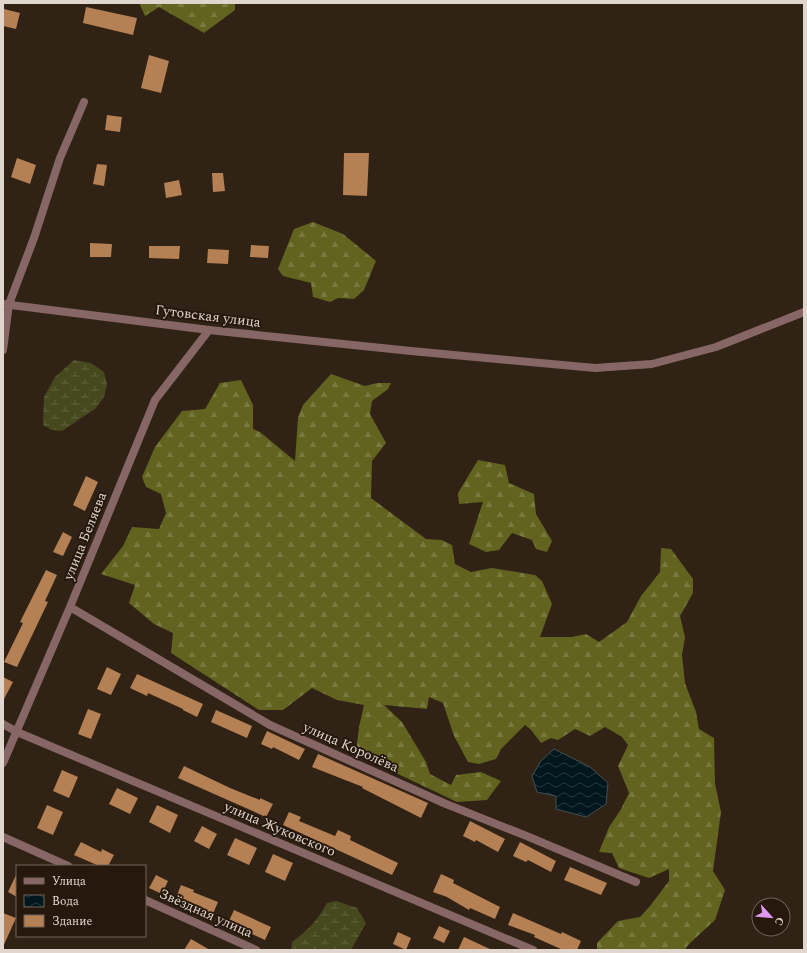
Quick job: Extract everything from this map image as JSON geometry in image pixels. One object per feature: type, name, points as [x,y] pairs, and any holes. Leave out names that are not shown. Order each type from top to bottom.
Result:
[{"type":"street","points":[[3,350],[6,304],[34,238],[60,158],[84,102]]},
{"type":"street","name":"Гутовская улица","points":[[6,304],[209,330],[595,368],[652,364],[716,346],[804,312]]},
{"type":"street","name":"улица Беляева","points":[[3,763],[70,607],[155,400],[209,330]]},
{"type":"street","name":"улица Королёва","points":[[70,607],[270,725],[446,804],[636,882]]},
{"type":"street","name":"улица Жуковского","points":[[3,724],[17,732],[533,950]]},
{"type":"street","points":[[3,837],[66,865]]},
{"type":"street","name":"Звёздная улица","points":[[146,900],[256,950]]},
{"type":"green space","points":[[139,3],[235,3],[235,10],[204,33],[159,7],[145,16]]},
{"type":"green space","points":[[313,222],[343,234],[376,261],[364,290],[354,299],[338,298],[330,302],[313,297],[311,283],[283,276],[278,269],[294,229]]},
{"type":"green space","points":[[74,360],[91,363],[104,372],[107,384],[104,397],[95,409],[62,431],[52,430],[43,425],[44,397],[55,377]]},
{"type":"green space","points":[[331,374],[365,386],[377,383],[391,383],[388,389],[372,401],[370,414],[386,443],[372,461],[371,498],[426,539],[442,540],[452,545],[455,564],[471,572],[492,568],[535,575],[542,581],[552,604],[540,637],[572,637],[586,634],[599,642],[627,622],[641,596],[660,572],[661,548],[671,549],[693,579],[693,593],[680,616],[685,637],[682,655],[685,683],[696,712],[699,729],[714,738],[715,784],[721,812],[713,871],[725,890],[715,920],[688,945],[685,950],[597,949],[597,943],[618,921],[640,917],[669,881],[669,869],[649,878],[619,868],[612,853],[599,852],[609,827],[620,811],[629,793],[618,766],[628,745],[622,737],[605,727],[590,736],[575,729],[558,740],[551,738],[541,743],[525,725],[501,749],[496,759],[479,764],[468,762],[454,736],[443,703],[429,697],[427,709],[384,705],[402,722],[426,762],[430,774],[451,785],[456,775],[481,772],[501,781],[487,800],[457,802],[356,754],[359,727],[364,705],[337,700],[312,688],[283,710],[259,710],[171,653],[173,633],[154,624],[129,603],[135,585],[101,574],[123,546],[132,527],[159,529],[166,513],[161,494],[146,487],[142,477],[155,447],[182,411],[205,409],[220,383],[241,380],[253,405],[253,429],[260,432],[295,461],[298,417],[303,405]]},
{"type":"green space","points":[[478,460],[505,465],[509,483],[534,494],[536,514],[552,541],[547,552],[536,549],[532,540],[512,533],[499,550],[486,552],[469,544],[483,502],[459,504],[458,493]]},
{"type":"green space","points":[[336,901],[357,908],[366,923],[351,950],[291,950],[292,942],[312,925],[327,903]]},
{"type":"water","points":[[554,749],[590,767],[608,783],[606,804],[586,817],[556,809],[556,796],[537,792],[532,776],[541,761]]},
{"type":"building","points":[[86,7],[137,18],[133,35],[83,23]]},
{"type":"building","points":[[4,9],[20,13],[16,29],[3,26]]},
{"type":"building","points":[[149,55],[169,61],[161,93],[141,88]]},
{"type":"building","points":[[107,115],[122,117],[120,132],[105,130]]},
{"type":"building","points":[[344,153],[369,153],[367,196],[343,195]]},
{"type":"building","points":[[17,158],[36,165],[30,184],[11,177]]},
{"type":"building","points":[[97,164],[107,165],[104,186],[93,184]]},
{"type":"building","points":[[212,173],[223,173],[225,191],[213,192]]},
{"type":"building","points":[[179,180],[182,195],[166,198],[164,183]]},
{"type":"building","points":[[90,243],[112,244],[111,257],[90,257]]},
{"type":"building","points":[[251,245],[269,246],[268,258],[250,257]]},
{"type":"building","points":[[149,246],[180,246],[179,259],[149,258]]},
{"type":"building","points":[[208,249],[229,250],[228,264],[207,263]]},
{"type":"building","points":[[86,476],[98,482],[85,511],[73,505]]},
{"type":"building","points":[[63,532],[72,537],[63,556],[53,552]]},
{"type":"building","points":[[46,570],[57,575],[45,601],[48,602],[17,667],[4,662],[23,623],[20,622]]},
{"type":"building","points":[[107,667],[121,674],[111,695],[97,689]]},
{"type":"building","points":[[137,674],[203,704],[197,717],[148,693],[147,696],[130,688]]},
{"type":"building","points":[[3,677],[13,682],[3,701]]},
{"type":"building","points":[[88,709],[101,714],[91,739],[78,734]]},
{"type":"building","points":[[216,710],[252,726],[247,738],[211,722]]},
{"type":"building","points":[[267,731],[305,749],[299,760],[273,747],[272,749],[261,744]]},
{"type":"building","points":[[318,754],[428,803],[421,818],[362,788],[363,787],[312,767]]},
{"type":"building","points":[[184,766],[230,788],[273,804],[266,817],[178,778]]},
{"type":"building","points":[[62,770],[78,777],[69,798],[53,791]]},
{"type":"building","points":[[117,788],[138,798],[130,814],[109,804]]},
{"type":"building","points":[[47,805],[63,812],[53,835],[37,828]]},
{"type":"building","points":[[157,805],[178,815],[170,833],[149,822]]},
{"type":"building","points":[[289,812],[301,817],[299,821],[335,836],[338,830],[351,836],[350,840],[398,863],[392,875],[283,825]]},
{"type":"building","points":[[470,821],[505,839],[498,852],[476,840],[475,842],[463,836]]},
{"type":"building","points":[[202,826],[217,834],[209,849],[194,841]]},
{"type":"building","points":[[235,838],[257,848],[249,865],[227,855]]},
{"type":"building","points":[[81,842],[101,852],[102,849],[114,855],[109,865],[97,865],[74,855]]},
{"type":"building","points":[[520,842],[556,861],[551,872],[528,860],[526,862],[513,856]]},
{"type":"building","points":[[273,854],[293,863],[285,881],[265,872]]},
{"type":"building","points":[[570,867],[607,883],[601,895],[564,880]]},
{"type":"building","points":[[441,874],[454,880],[453,883],[500,907],[495,919],[470,908],[469,910],[447,897],[433,892]]},
{"type":"building","points":[[16,875],[16,896],[8,892]]},
{"type":"building","points":[[156,875],[168,881],[162,894],[149,888]]},
{"type":"building","points":[[181,885],[194,890],[193,892],[218,902],[212,916],[175,900]]},
{"type":"building","points":[[234,910],[271,927],[265,940],[228,923]]},
{"type":"building","points":[[3,913],[16,918],[3,947]]},
{"type":"building","points":[[513,913],[581,941],[577,950],[563,950],[534,937],[535,935],[508,925]]},
{"type":"building","points":[[439,926],[450,931],[444,943],[433,938]]},
{"type":"building","points":[[398,932],[411,938],[406,950],[393,944]]},
{"type":"building","points":[[464,937],[492,950],[458,950]]},
{"type":"building","points":[[191,939],[210,950],[184,950]]}]
